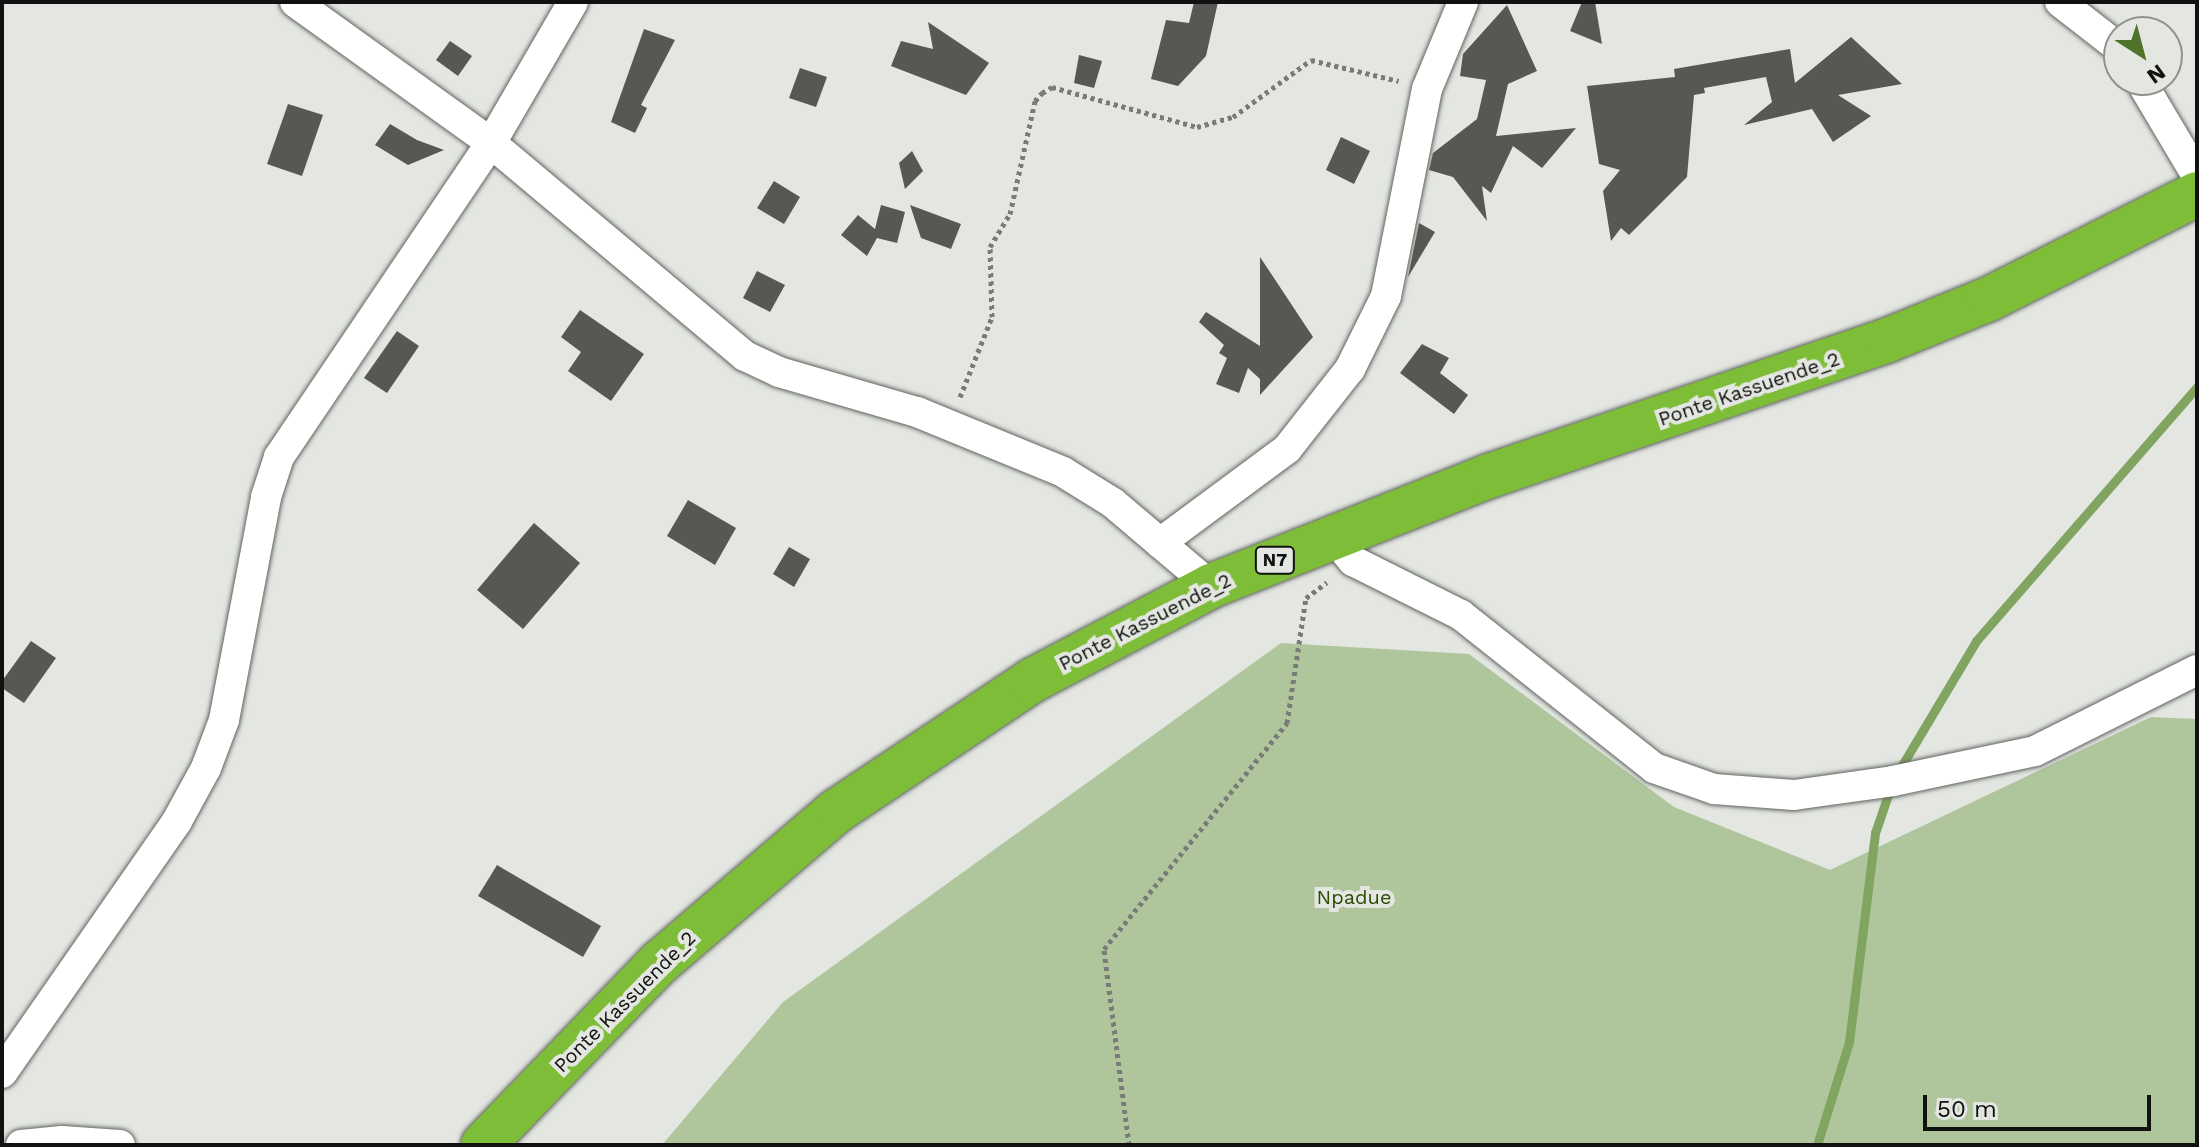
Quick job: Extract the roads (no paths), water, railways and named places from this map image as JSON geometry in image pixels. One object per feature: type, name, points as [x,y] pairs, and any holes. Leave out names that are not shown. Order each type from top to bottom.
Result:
[{"type":"highway","name":"Ponte Kassuende_2","points":[[483,1145],[659,963],[835,812],[1033,680],[1211,586],[1342,549],[1489,476],[1888,340],[1989,299],[2197,194]]},
{"type":"street","points":[[295,2],[491,143],[745,356],[779,372],[948,425],[1090,487],[1211,586]]},
{"type":"street","points":[[2,1073],[177,821],[206,768],[224,720],[266,497],[279,457],[491,143],[573,2]]},
{"type":"street","points":[[1160,543],[1287,449],[1350,369],[1386,296],[1427,89],[1463,2]]},
{"type":"street","points":[[2060,2],[2103,36]]},
{"type":"street","points":[[2150,96],[2197,176]]},
{"type":"street","points":[[1342,549],[1461,615],[1654,768],[1714,789],[1794,795],[1893,781],[2035,751],[2192,677]]},
{"type":"street","points":[[21,1145],[62,1141],[120,1145]]},
{"type":"waterway","points":[[1898,772],[1976,641],[2197,387]]},
{"type":"waterway","points":[[1817,1145],[1849,1042],[1875,833],[1890,789]]},
{"type":"park label","name":"Npadue","points":[[1354,897]]}]
